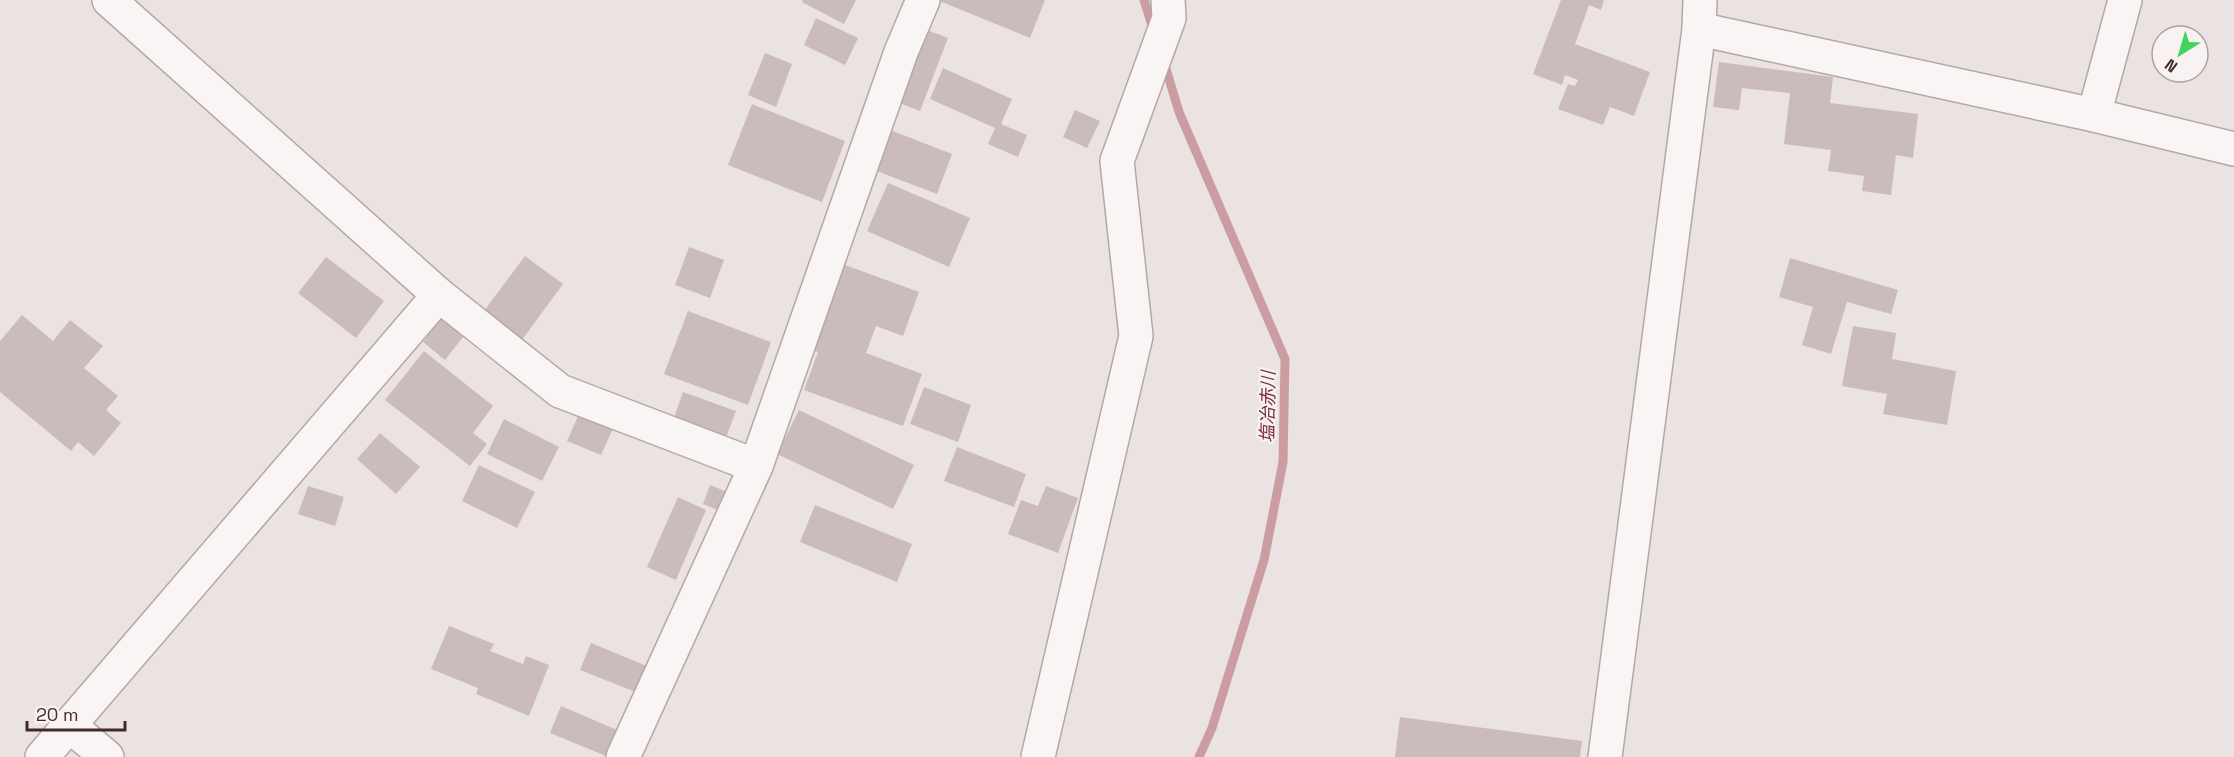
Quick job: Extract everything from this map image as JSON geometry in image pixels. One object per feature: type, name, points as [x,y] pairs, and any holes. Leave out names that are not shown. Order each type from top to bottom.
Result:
[{"type":"street","points":[[109,0],[439,295],[561,391],[756,466]]},
{"type":"street","points":[[623,757],[756,466],[901,52],[923,0]]},
{"type":"street","points":[[1038,757],[1136,336],[1117,161],[1169,18],[1168,0]]},
{"type":"street","points":[[2094,114],[2125,0]]},
{"type":"street","points":[[1605,757],[1699,14],[2234,149]]},
{"type":"street","points":[[42,757],[439,295]]},
{"type":"street","points":[[69,725],[107,757]]},
{"type":"building","points":[[803,0],[856,0],[844,24],[802,2]]},
{"type":"building","points":[[937,0],[1045,0],[1030,38]]},
{"type":"building","points":[[1561,0],[1604,0],[1601,10],[1589,5],[1575,44],[1650,72],[1634,116],[1610,107],[1603,125],[1558,109],[1568,84],[1575,86],[1578,80],[1565,75],[1562,85],[1533,74]]},
{"type":"building","points":[[816,18],[858,38],[845,65],[804,45]]},
{"type":"building","points":[[922,28],[948,38],[920,111],[894,101]]},
{"type":"building","points":[[765,53],[792,64],[776,107],[748,95]]},
{"type":"building","points":[[1719,62],[1833,77],[1830,103],[1918,114],[1913,158],[1896,155],[1891,195],[1862,191],[1864,176],[1828,171],[1831,150],[1784,144],[1790,93],[1742,88],[1739,110],[1713,107]]},
{"type":"building","points":[[943,68],[1012,99],[1001,124],[1027,135],[1018,157],[988,144],[995,128],[930,99]]},
{"type":"building","points":[[752,104],[845,141],[822,202],[728,165]]},
{"type":"building","points":[[1075,110],[1100,121],[1087,148],[1063,137]]},
{"type":"building","points":[[885,128],[952,154],[937,194],[869,168]]},
{"type":"building","points":[[888,183],[970,218],[949,267],[867,231]]},
{"type":"building","points":[[689,247],[724,260],[710,298],[675,285]]},
{"type":"building","points":[[525,256],[563,284],[519,344],[481,315]]},
{"type":"building","points":[[326,257],[384,301],[356,338],[298,293]]},
{"type":"building","points":[[1790,258],[1898,290],[1891,314],[1847,302],[1831,354],[1802,345],[1813,307],[1779,297]]},
{"type":"building","points":[[837,262],[919,292],[903,336],[876,326],[866,353],[922,374],[903,426],[804,390],[818,352],[806,348]]},
{"type":"building","points":[[688,311],[771,342],[748,405],[664,374]]},
{"type":"building","points":[[22,315],[53,341],[70,320],[103,346],[84,368],[118,396],[106,410],[121,423],[94,456],[78,442],[71,451],[0,392],[0,341]]},
{"type":"building","points":[[441,319],[463,337],[445,360],[423,342]]},
{"type":"building","points":[[1853,326],[1896,333],[1892,359],[1956,371],[1947,425],[1883,414],[1887,394],[1842,386]]},
{"type":"building","points":[[424,351],[493,406],[473,433],[487,444],[470,466],[385,400]]},
{"type":"building","points":[[924,387],[971,405],[958,442],[910,424]]},
{"type":"building","points":[[683,392],[736,411],[725,440],[673,421]]},
{"type":"building","points":[[799,410],[914,465],[893,509],[777,454]]},
{"type":"building","points":[[579,414],[613,428],[601,455],[567,441]]},
{"type":"building","points":[[504,419],[559,447],[542,481],[487,454]]},
{"type":"building","points":[[380,433],[420,467],[396,494],[357,459]]},
{"type":"building","points":[[957,447],[1026,474],[1014,507],[944,481]]},
{"type":"building","points":[[479,465],[535,492],[517,528],[462,501]]},
{"type":"building","points":[[710,485],[730,493],[722,512],[703,504]]},
{"type":"building","points":[[308,486],[344,497],[335,526],[298,514]]},
{"type":"building","points":[[1046,486],[1078,498],[1058,553],[1008,534],[1021,500],[1038,506]]},
{"type":"building","points":[[678,497],[706,510],[676,580],[647,567]]},
{"type":"building","points":[[815,505],[912,544],[897,582],[800,542]]},
{"type":"building","points":[[449,626],[494,644],[490,651],[523,664],[526,656],[549,665],[529,716],[476,694],[478,688],[431,669]]},
{"type":"building","points":[[591,643],[649,667],[638,693],[580,670]]},
{"type":"building","points":[[561,706],[617,730],[606,756],[550,733]]},
{"type":"building","points":[[1400,717],[1582,741],[1580,757],[1395,757]]},
{"type":"waterway","name":"塩冶赤川","points":[[1144,0],[1154,32]]},
{"type":"waterway","name":"塩冶赤川","points":[[1164,62],[1179,112],[1285,359],[1283,462],[1264,560],[1212,728],[1199,757]]}]
